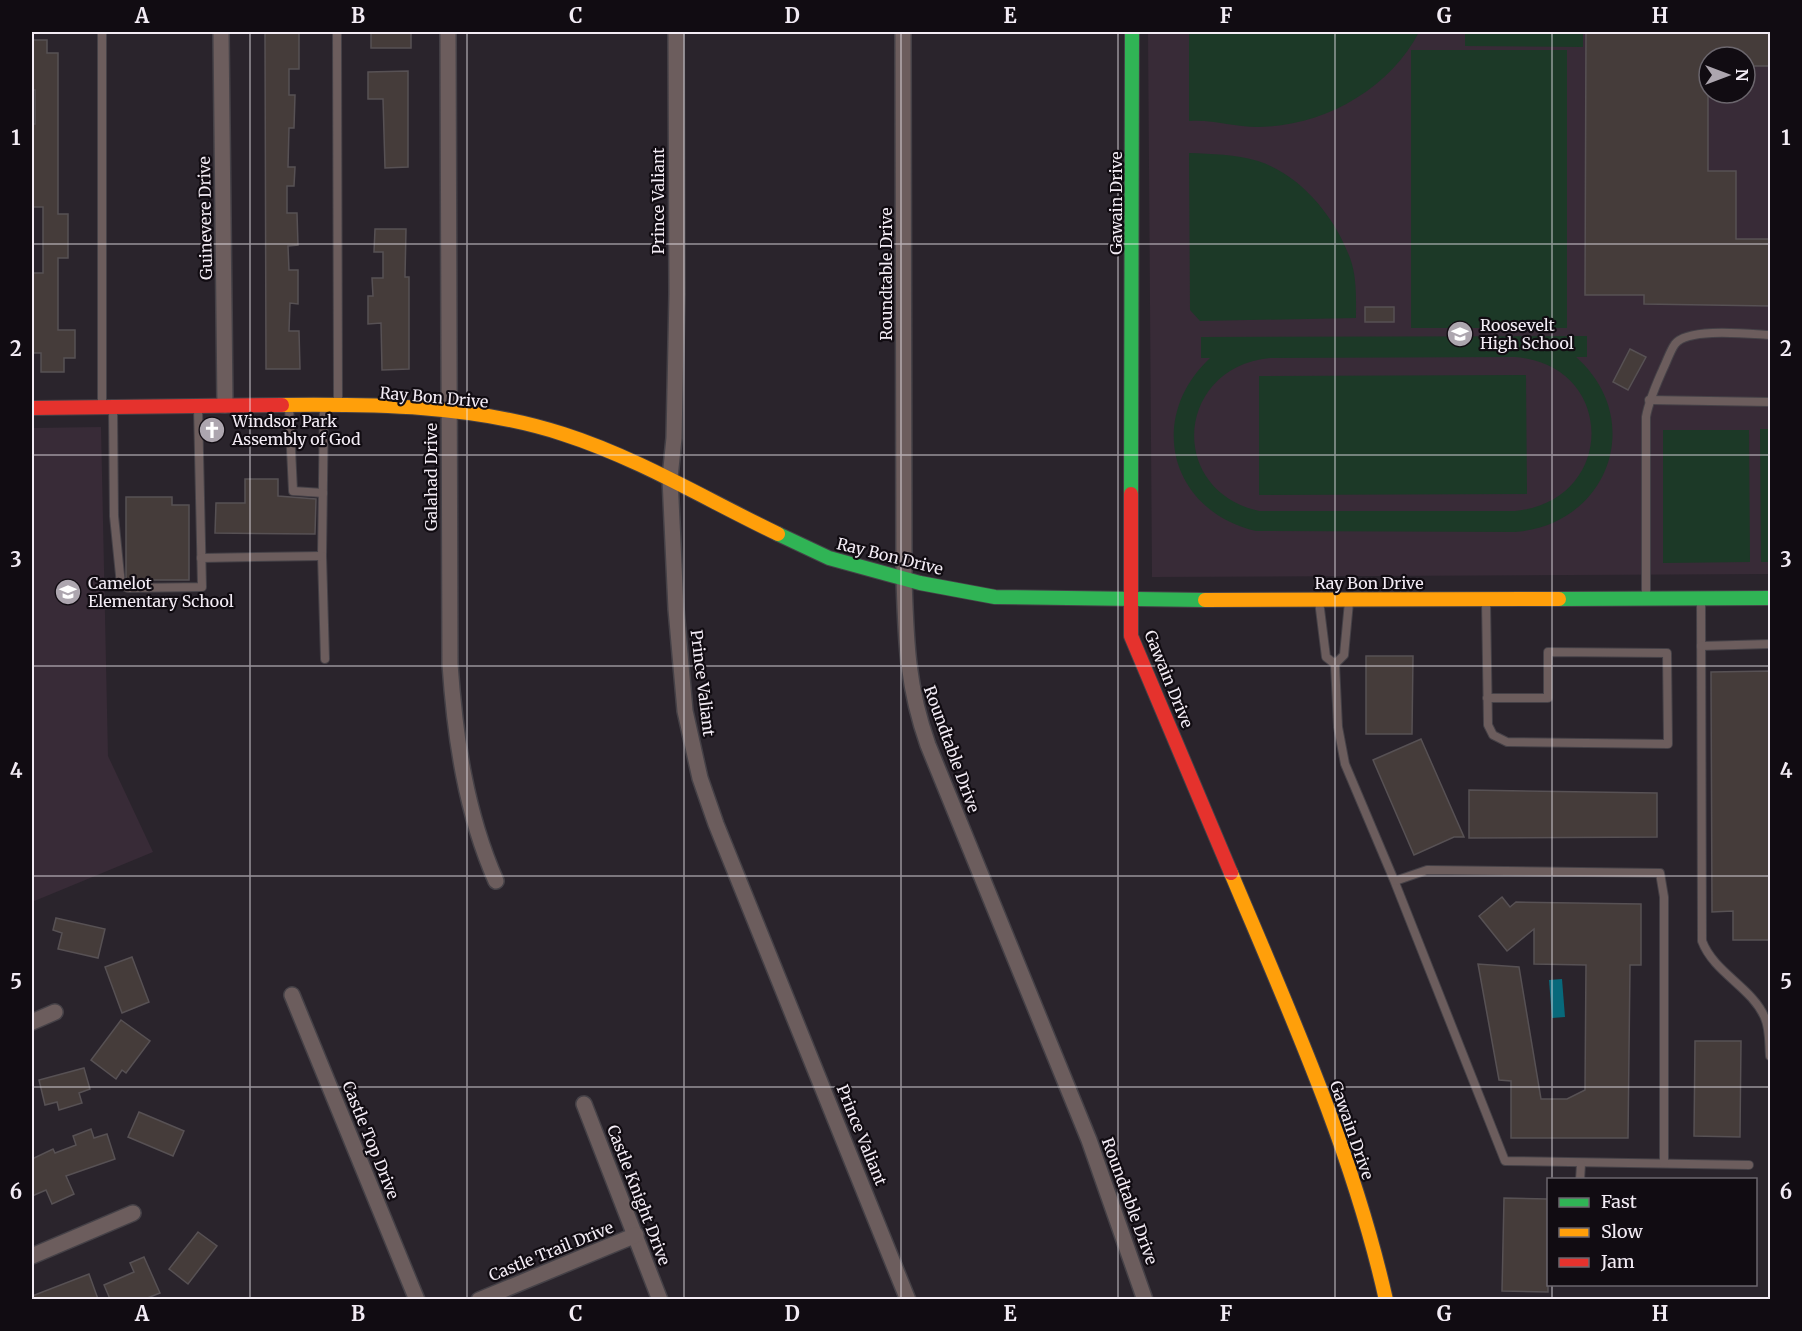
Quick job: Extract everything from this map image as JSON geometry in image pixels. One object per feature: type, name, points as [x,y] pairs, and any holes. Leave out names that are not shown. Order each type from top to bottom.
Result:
[{"type":"street","name":"Guinevere Drive","points":[[221,32],[225,405]]},
{"type":"street","name":"Galahad Drive","points":[[448,32],[450,652],[453,705],[470,806],[484,853],[496,881]]},
{"type":"street","name":"Prince Valiant","points":[[676,32],[676,306],[674,438],[670,478],[681,680],[685,711],[700,778],[716,824],[908,1299]]},
{"type":"street","name":"Roundtable Drive","points":[[903,32],[904,579],[906,655],[917,714],[1089,1140],[1146,1299]]},
{"type":"street","name":"Gawain Drive","points":[[1132,32],[1131,636],[1314,1070],[1371,1236],[1386,1299]]},
{"type":"street","name":"Ray Bon Drive","points":[[32,408],[198,405],[331,406],[450,411],[520,422],[564,434],[670,478],[696,494],[829,558],[904,579],[995,597],[1132,600],[1770,598]]},
{"type":"street","name":"Castle Top Drive","points":[[292,995],[417,1299]]},
{"type":"street","points":[[32,1022],[55,1012]]},
{"type":"street","name":"Castle Knight Drive","points":[[584,1104],[660,1299]]},
{"type":"street","points":[[32,1256],[134,1213]]},
{"type":"street","name":"Castle Trail Drive","points":[[479,1299],[636,1235]]},
{"type":"lane","points":[[102,32],[108,407],[114,516],[121,585],[125,588],[202,587],[198,405]]},
{"type":"lane","points":[[325,659],[323,493],[331,406],[337,32]]},
{"type":"lane","points":[[1646,599],[1646,417],[1649,400],[1676,342],[1701,333],[1770,335]]},
{"type":"lane","points":[[1649,400],[1770,402]]},
{"type":"lane","points":[[289,405],[293,491],[323,493]]},
{"type":"lane","points":[[201,558],[322,556]]},
{"type":"lane","points":[[1486,599],[1487,698],[1488,725],[1493,735],[1507,741],[1668,744],[1667,653],[1548,652],[1548,698],[1487,698]]},
{"type":"lane","points":[[1701,599],[1702,941],[1708,957],[1761,1009],[1767,1020],[1770,1056]]},
{"type":"lane","points":[[1319,600],[1326,657],[1335,664]]},
{"type":"lane","points":[[1350,600],[1344,655],[1335,664],[1338,727],[1345,764],[1395,881],[1505,1161],[1749,1165]]},
{"type":"lane","points":[[1701,646],[1770,644]]},
{"type":"lane","points":[[1395,881],[1427,870],[1660,873],[1664,897],[1664,1163]]},
{"type":"lane","points":[[1581,1164],[1581,1178]]},
{"type":"shaded area","name":"Roosevelt High School","points":[[1148,32],[1770,32],[1770,574],[1152,577]]},
{"type":"shaded area","name":"Camelot Elementary School","points":[[101,427],[108,756],[153,852],[32,902],[32,428]]},
{"type":"green space","points":[[1189,32],[1419,32],[1406,53],[1390,71],[1372,88],[1351,101],[1306,120],[1257,127],[1189,121]]},
{"type":"green space","points":[[1465,32],[1583,32],[1583,47],[1465,46]]},
{"type":"green space","points":[[1411,50],[1567,50],[1567,328],[1411,328]]},
{"type":"green space","points":[[1189,153],[1215,154],[1258,161],[1288,176],[1302,187],[1326,213],[1344,243],[1355,280],[1356,318],[1200,321],[1190,310]]},
{"type":"green space","points":[[1587,336],[1587,357],[1576,357],[1598,382],[1610,410],[1612,438],[1607,466],[1594,490],[1574,511],[1547,525],[1515,532],[1256,531],[1227,520],[1204,504],[1187,483],[1177,460],[1174,434],[1178,408],[1190,382],[1210,358],[1201,358],[1201,337]],"holes":[[[1515,357],[1548,366],[1572,383],[1587,407],[1592,433],[1587,460],[1572,484],[1548,502],[1515,511],[1259,511],[1229,499],[1208,480],[1197,456],[1194,430],[1201,405],[1216,383],[1239,366],[1270,358]]]},
{"type":"green space","points":[[1526,375],[1527,494],[1259,495],[1259,376]]},
{"type":"green space","points":[[1760,429],[1770,429],[1770,562],[1761,562]]},
{"type":"green space","points":[[1663,430],[1749,430],[1750,562],[1663,563]]},
{"type":"water","points":[[1562,979],[1565,1017],[1552,1018],[1549,980]]},
{"type":"building","points":[[265,32],[299,32],[299,69],[289,69],[289,95],[295,95],[294,128],[289,128],[288,167],[295,167],[294,186],[287,186],[287,213],[297,213],[298,245],[288,246],[289,270],[298,270],[298,304],[290,303],[289,331],[299,331],[300,369],[266,369]]},
{"type":"building","points":[[371,32],[411,32],[411,48],[371,48]]},
{"type":"building","points":[[1586,32],[1770,32],[1770,66],[1757,66],[1757,45],[1697,45],[1697,105],[1708,105],[1708,171],[1736,171],[1736,239],[1770,239],[1770,306],[1644,304],[1644,295],[1585,295]]},
{"type":"building","points":[[32,40],[47,40],[47,53],[58,53],[58,214],[68,214],[68,258],[58,258],[58,330],[75,330],[75,358],[64,358],[64,372],[41,372],[41,353],[32,353],[32,273],[43,273],[43,207],[32,207],[32,124],[35,124],[35,90],[32,90]]},
{"type":"building","points":[[408,71],[408,167],[385,168],[383,99],[368,99],[368,72]]},
{"type":"building","points":[[375,229],[406,229],[405,277],[409,277],[409,369],[382,370],[381,323],[368,324],[368,296],[373,296],[372,278],[383,278],[383,252],[374,252]]},
{"type":"building","points":[[1365,307],[1394,307],[1394,322],[1365,322]]},
{"type":"building","points":[[1630,349],[1646,357],[1628,390],[1613,382]]},
{"type":"building","points":[[245,479],[278,479],[278,496],[316,499],[315,534],[215,533],[216,503],[245,503]]},
{"type":"building","points":[[126,497],[172,497],[172,505],[189,505],[189,580],[126,580]]},
{"type":"building","points":[[1366,656],[1413,656],[1412,734],[1366,734]]},
{"type":"building","points":[[1770,671],[1770,940],[1733,940],[1733,911],[1712,912],[1711,672]]},
{"type":"building","points":[[1421,739],[1464,837],[1454,837],[1414,855],[1373,760]]},
{"type":"building","points":[[1469,790],[1657,793],[1657,837],[1469,838]]},
{"type":"building","points":[[1502,897],[1510,907],[1516,902],[1641,904],[1641,965],[1630,965],[1628,1138],[1511,1138],[1511,1081],[1499,1080],[1478,964],[1519,967],[1541,1099],[1567,1099],[1585,1090],[1586,965],[1534,964],[1534,929],[1507,951],[1479,916]]},
{"type":"building","points":[[56,918],[105,929],[98,958],[58,949],[62,933],[53,930]]},
{"type":"building","points":[[132,957],[149,1002],[122,1013],[105,967]]},
{"type":"building","points":[[121,1020],[150,1041],[126,1073],[122,1070],[116,1079],[91,1060]]},
{"type":"building","points":[[1695,1041],[1741,1041],[1740,1137],[1694,1136]]},
{"type":"building","points":[[84,1068],[90,1089],[79,1093],[82,1103],[59,1110],[57,1102],[45,1105],[39,1080]]},
{"type":"building","points":[[139,1112],[184,1131],[173,1156],[128,1137]]},
{"type":"building","points":[[91,1129],[94,1138],[107,1134],[115,1159],[66,1176],[74,1194],[52,1204],[46,1190],[32,1196],[32,1159],[53,1149],[55,1153],[76,1145],[73,1136]]},
{"type":"building","points":[[1504,1198],[1547,1199],[1548,1292],[1502,1291]]},
{"type":"building","points":[[198,1232],[217,1246],[188,1284],[169,1269]]},
{"type":"building","points":[[144,1257],[160,1293],[145,1299],[110,1299],[104,1285],[134,1272],[130,1263]]},
{"type":"building","points":[[89,1274],[98,1299],[32,1299],[32,1296]]},
{"type":"traffic: fast","points":[[1131,494],[1132,32]]},
{"type":"traffic: fast","points":[[778,534],[829,558],[920,583],[995,597],[1205,600]]},
{"type":"traffic: fast","points":[[1559,599],[1770,598]]},
{"type":"traffic: slow","points":[[282,405],[424,408],[529,424],[618,455],[778,534]]},
{"type":"traffic: slow","points":[[1205,600],[1559,599]]},
{"type":"traffic: slow","points":[[1231,873],[1297,1031],[1338,1137],[1372,1245],[1386,1300]]},
{"type":"traffic: jam","points":[[32,408],[282,405]]},
{"type":"traffic: jam","points":[[1131,494],[1131,636],[1231,873]]},
{"type":"place","name":"Roosevelt High School","points":[[1460,334]]},
{"type":"place","name":"Windsor Park Assembly of God","points":[[212,430]]},
{"type":"place","name":"Camelot Elementary School","points":[[68,592]]}]
